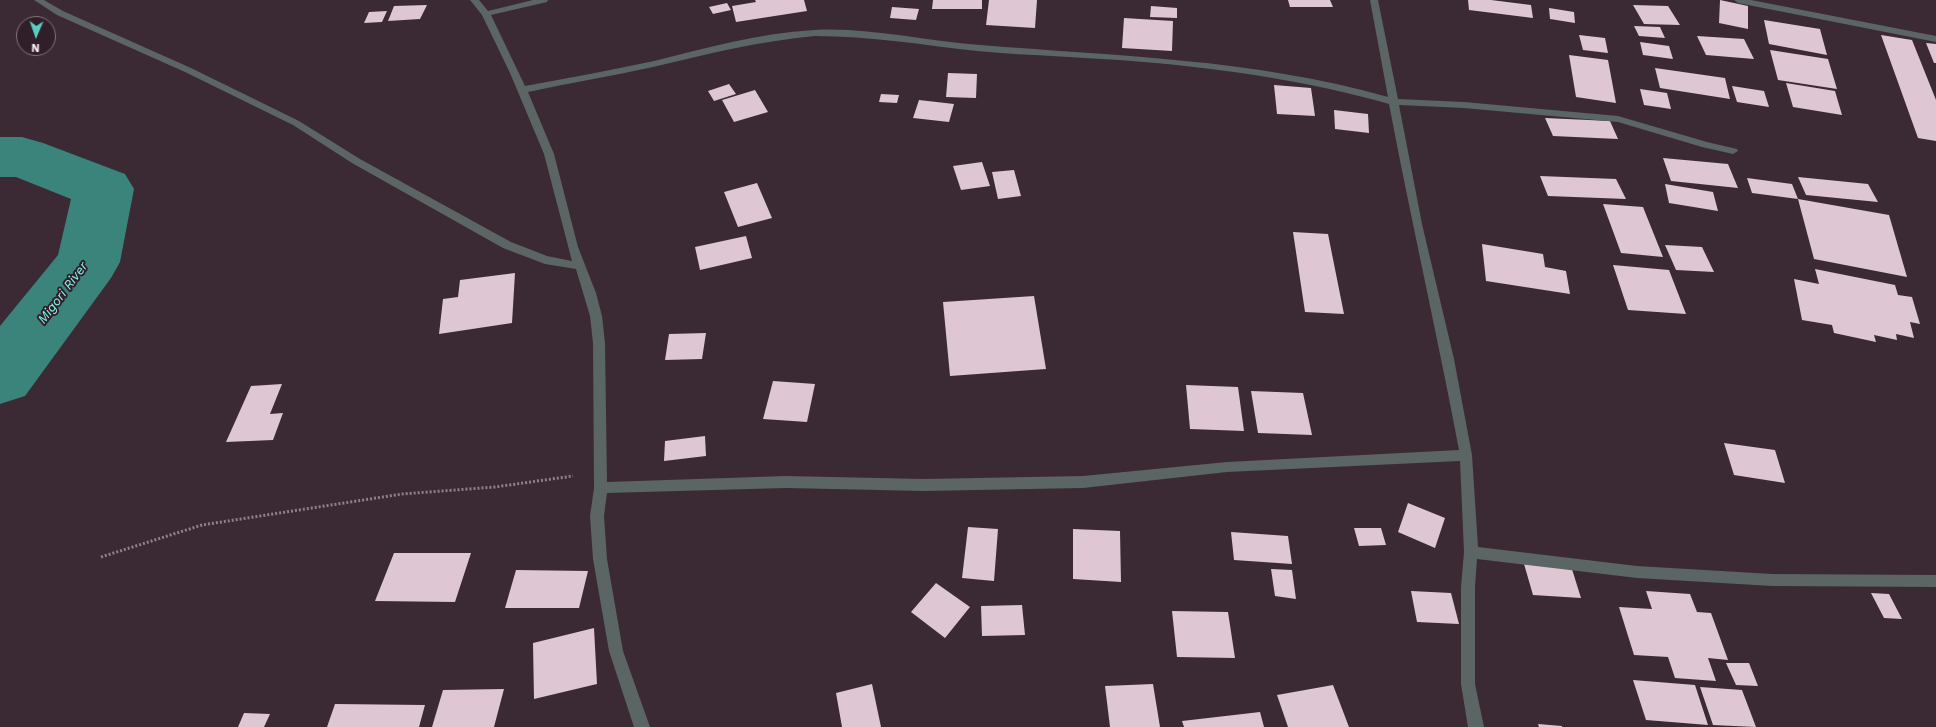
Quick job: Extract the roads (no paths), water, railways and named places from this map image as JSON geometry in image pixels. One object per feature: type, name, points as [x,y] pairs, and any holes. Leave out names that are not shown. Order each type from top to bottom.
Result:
[{"type":"street","points":[[38,0],[60,13],[188,70],[296,123],[356,161],[507,245],[545,260],[580,266]]},
{"type":"street","points":[[474,0],[486,14],[522,90],[549,154],[573,247],[590,293],[596,316],[599,343],[601,488],[597,516],[600,558],[614,643],[642,727]]},
{"type":"street","points":[[486,14],[544,0]]},
{"type":"street","points":[[1374,0],[1417,224],[1448,358],[1466,455],[1471,552],[1468,587],[1468,684],[1476,727]]},
{"type":"street","points":[[1738,0],[1936,39]]},
{"type":"street","points":[[522,90],[652,64],[740,43],[788,35],[848,33],[892,36],[977,48],[1126,58],[1220,67],[1345,88],[1394,102],[1464,105],[1618,119],[1706,145],[1733,151]]},
{"type":"street","points":[[601,488],[786,482],[924,485],[1083,482],[1227,467],[1466,455]]},
{"type":"street","points":[[1471,552],[1637,572],[1764,580],[1936,582]]},
{"type":"waterway","name":"Migori River","points":[[0,157],[22,157],[104,189],[88,262],[0,376]]}]
